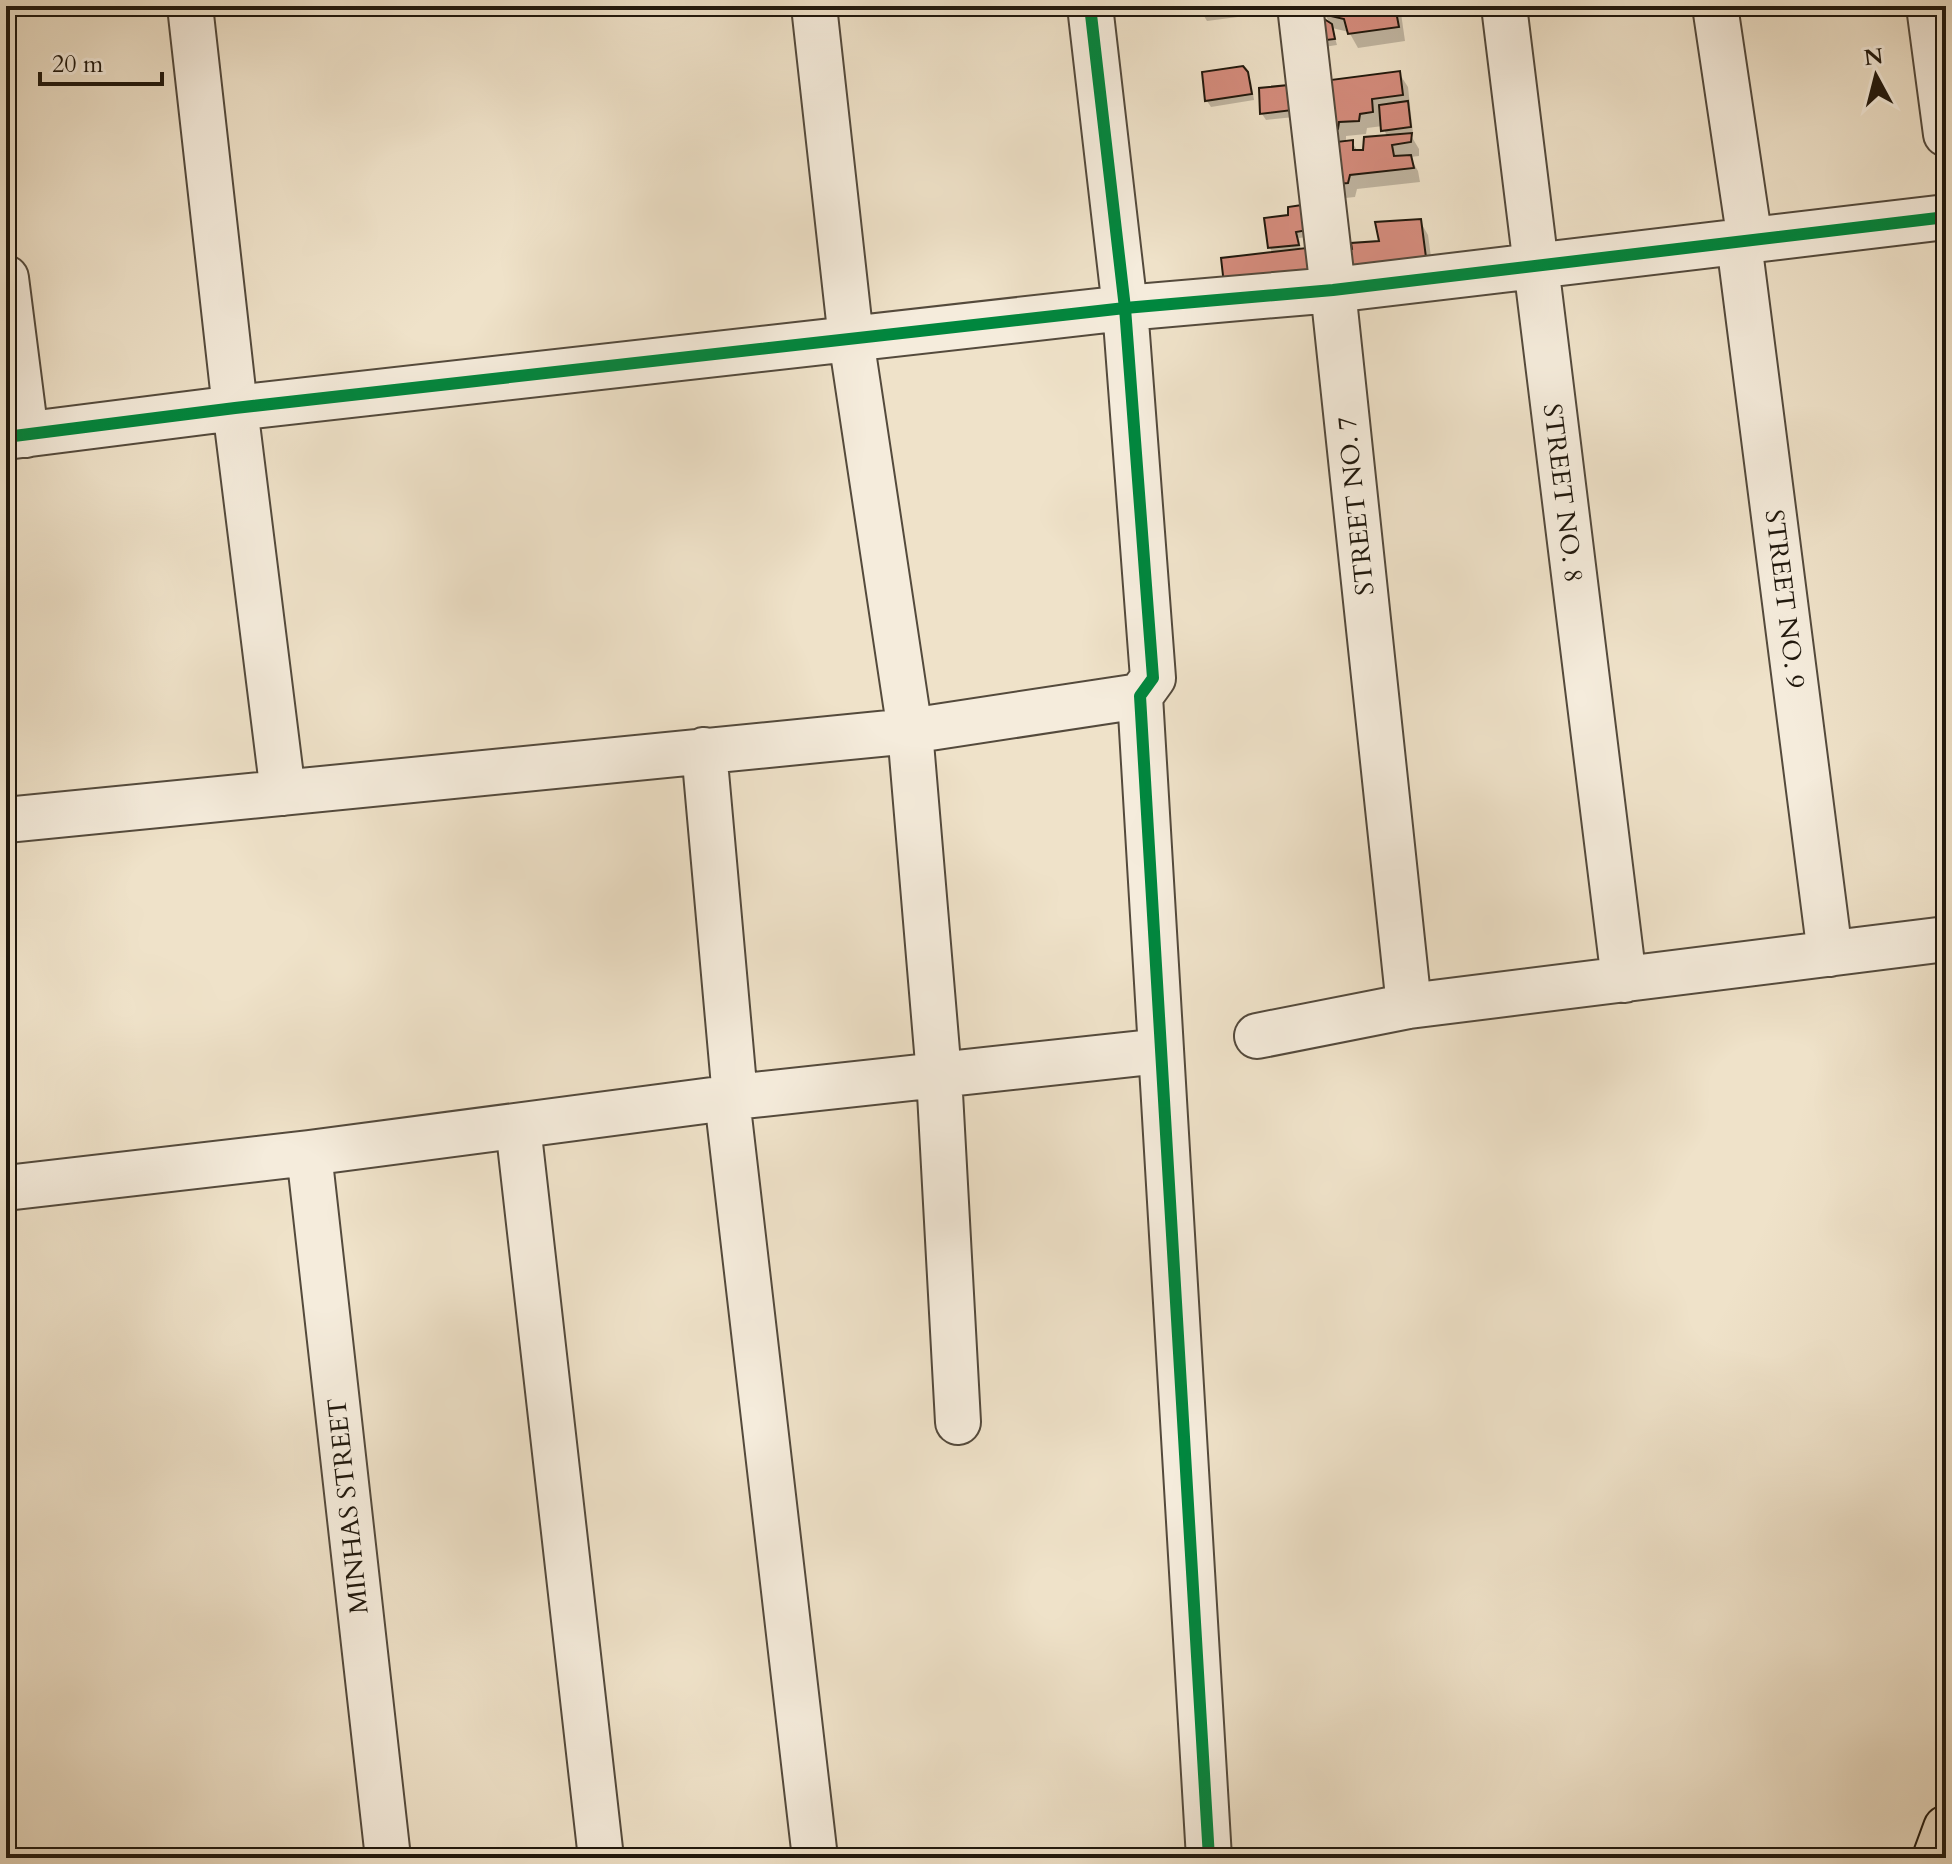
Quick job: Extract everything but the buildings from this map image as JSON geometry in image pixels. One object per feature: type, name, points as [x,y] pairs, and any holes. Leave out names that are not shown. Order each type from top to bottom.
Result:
[{"type":"main road","points":[[1935,1858],[1946,1828]]},
{"type":"street","points":[[190,6],[235,408],[283,793]]},
{"type":"street","points":[[814,6],[851,339],[910,731],[939,1075],[958,1422]]},
{"type":"street","points":[[1090,6],[1125,308],[1153,678],[1140,696],[1209,1858]]},
{"type":"street","name":"STREET NO. 7","points":[[1300,6],[1409,1006]]},
{"type":"street","name":"STREET NO. 8","points":[[1504,6],[1624,980]]},
{"type":"street","name":"STREET NO. 9","points":[[1715,6],[1830,954]]},
{"type":"street","points":[[1929,6],[1946,134]]},
{"type":"street","points":[[6,278],[16,436],[235,408],[1125,308],[1333,290],[1946,217]]},
{"type":"street","points":[[6,820],[910,731],[1140,696]]},
{"type":"street","points":[[704,750],[731,1098],[815,1858]]},
{"type":"street","points":[[1257,1036],[1409,1006],[1946,939]]},
{"type":"street","points":[[6,1188],[309,1153],[731,1098],[1161,1051]]},
{"type":"street","points":[[518,1126],[601,1858]]},
{"type":"street","name":"MINHAS STREET","points":[[309,1153],[388,1858]]},
{"type":"cycle path","points":[[1090,6],[1125,308],[1153,678],[1140,696],[1209,1858]]},
{"type":"cycle path","points":[[6,437],[235,408],[1125,308],[1333,290],[1946,217]]}]
